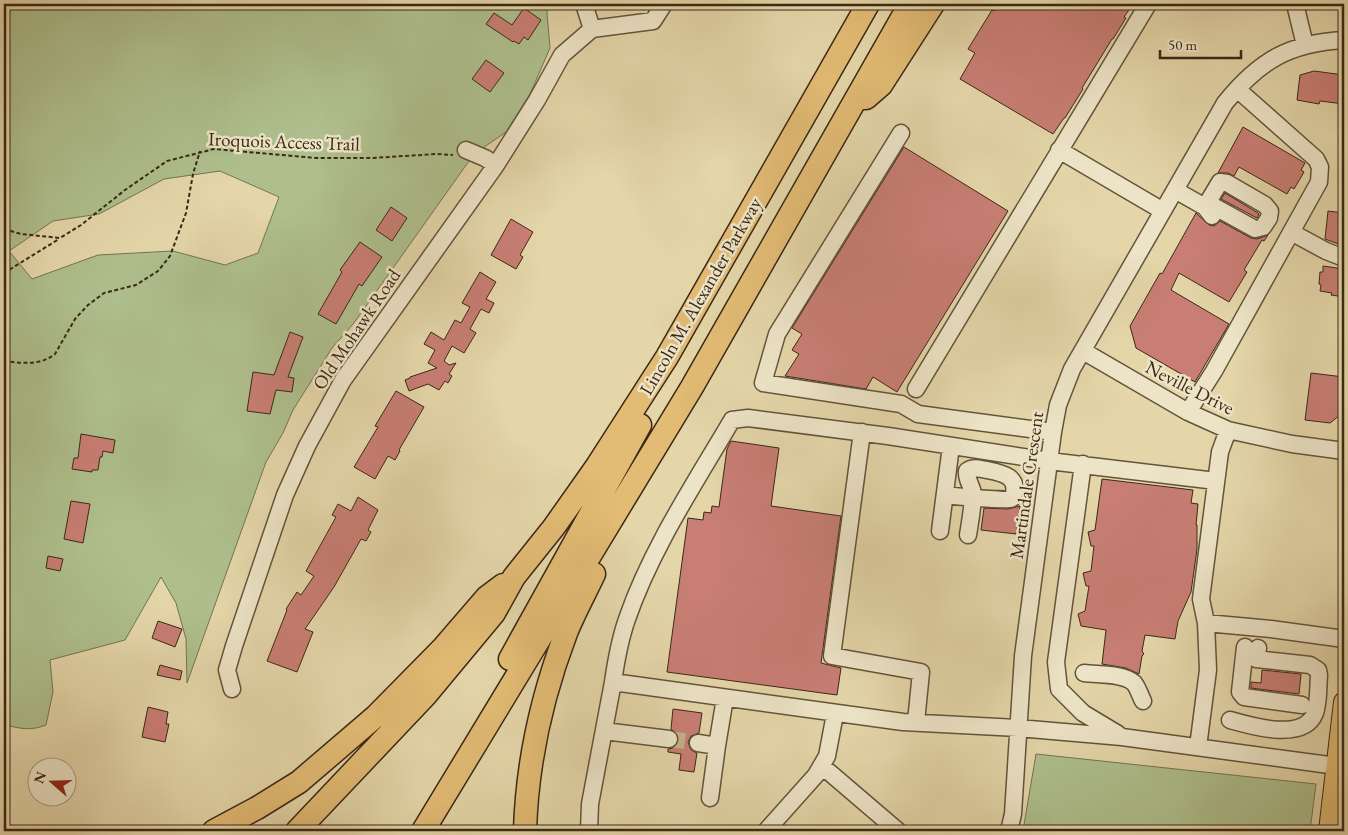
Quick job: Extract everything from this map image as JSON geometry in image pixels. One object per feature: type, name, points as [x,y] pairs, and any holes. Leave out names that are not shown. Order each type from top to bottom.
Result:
[{"type":"highway","name":"Lincoln M. Alexander Parkway","points":[[514,577],[554,527],[597,466],[667,357],[868,4]]},
{"type":"highway","name":"Lincoln M. Alexander Parkway","points":[[692,387],[910,4]]},
{"type":"highway","points":[[848,114],[881,85],[933,4]]},
{"type":"highway","points":[[408,831],[492,691],[654,400],[667,357]]},
{"type":"highway","points":[[423,831],[692,387]]},
{"type":"highway","points":[[525,831],[530,768],[539,720],[552,673],[567,632],[595,571],[692,387]]},
{"type":"highway","points":[[214,831],[257,808],[299,782],[376,716],[443,648],[486,597],[514,577]]},
{"type":"highway","points":[[297,831],[425,696],[494,613],[514,577]]},
{"type":"main road","points":[[1329,831],[1340,767],[1344,702]]},
{"type":"street","points":[[584,4],[592,29],[653,21],[664,4]]},
{"type":"street","points":[[916,389],[1148,4]]},
{"type":"street","points":[[1295,4],[1305,45]]},
{"type":"street","name":"Old Mohawk Road","points":[[232,689],[227,670],[285,495],[306,446],[342,380],[496,165],[537,100],[562,55],[592,29]]},
{"type":"street","name":"Martindale Crescent","points":[[1009,831],[1013,814],[1022,656],[1053,432],[1060,398],[1072,368],[1225,103],[1250,75],[1263,64],[1285,52],[1305,45],[1344,40]]},
{"type":"street","points":[[1188,412],[1214,371],[1319,182],[1320,167],[1316,159],[1237,89]]},
{"type":"street","points":[[901,132],[777,334],[763,383],[900,404],[918,414],[1053,432]]},
{"type":"street","points":[[466,150],[496,165]]},
{"type":"street","points":[[1059,150],[1163,211]]},
{"type":"street","points":[[1175,190],[1205,207],[1213,217],[1239,232]]},
{"type":"street","points":[[1291,232],[1326,251],[1344,258]]},
{"type":"street","name":"Neville Drive","points":[[1083,351],[1188,412],[1228,430],[1292,444],[1344,451]]},
{"type":"street","points":[[589,831],[590,804],[618,650],[626,620],[680,507],[732,420],[748,418],[862,432],[1049,461],[1216,481]]},
{"type":"street","points":[[1194,746],[1200,669],[1206,660],[1206,623],[1201,599],[1220,452],[1228,430]]},
{"type":"street","points":[[862,432],[832,656],[921,672],[916,722]]},
{"type":"street","points":[[940,531],[952,446]]},
{"type":"street","points":[[1083,464],[1056,662],[1059,689],[1083,713],[1122,737]]},
{"type":"street","points":[[945,495],[972,493],[968,535]]},
{"type":"street","points":[[1206,623],[1271,629],[1344,639]]},
{"type":"street","points":[[1230,720],[1290,730],[1300,728],[1309,722],[1315,713],[1320,674],[1318,670],[1310,665],[1256,658],[1251,648],[1240,692],[1244,697],[1302,705]]},
{"type":"street","points":[[1084,673],[1122,677],[1135,684],[1142,701]]},
{"type":"street","points":[[613,682],[835,714],[916,722],[1122,737],[1340,767]]},
{"type":"street","points":[[710,798],[725,698]]},
{"type":"street","points":[[766,831],[819,770],[827,756],[835,714]]},
{"type":"street","points":[[604,731],[669,739]]},
{"type":"street","points":[[698,743],[717,746]]},
{"type":"street","points":[[819,770],[829,772],[898,831]]},
{"type":"path","name":"Iroquois Access Trail","points":[[4,273],[81,225],[125,190],[167,161],[200,151],[214,149],[316,158],[373,158],[436,154],[461,156],[466,150]]},
{"type":"path","points":[[4,361],[31,363],[50,358],[55,354],[74,319],[88,305],[104,293],[136,285],[158,271],[170,256],[186,213],[193,174],[200,151]]},
{"type":"path","points":[[4,229],[21,234],[60,238]]},
{"type":"green space","points":[[4,4],[548,4],[550,48],[530,94],[506,132],[474,154],[354,323],[332,348],[293,410],[283,433],[266,462],[187,683],[186,639],[176,603],[161,577],[125,640],[50,660],[53,692],[46,725],[25,729],[4,724]],"holes":[[[220,171],[279,197],[258,253],[225,265],[173,251],[98,255],[32,279],[9,251],[53,221],[99,214],[164,179]]]},
{"type":"green space","points":[[1036,754],[1316,784],[1310,831],[1023,831]]},
{"type":"building","points":[[998,4],[1133,4],[1083,89],[1053,134],[960,79],[975,53],[968,49],[992,10],[994,11]]},
{"type":"building","points":[[524,8],[541,20],[528,40],[524,37],[519,44],[486,24],[494,13],[512,25]]},
{"type":"building","points":[[486,60],[504,73],[490,92],[472,79]]},
{"type":"building","points":[[1314,71],[1344,75],[1344,104],[1320,101],[1319,104],[1297,100],[1300,75]]},
{"type":"building","points":[[1243,127],[1305,163],[1301,170],[1304,172],[1294,189],[1291,187],[1287,194],[1239,167],[1234,176],[1228,173],[1218,173]]},
{"type":"building","points":[[904,147],[1008,211],[897,392],[873,377],[866,389],[785,376],[799,354],[792,350],[802,334],[792,328]]},
{"type":"building","points":[[1225,193],[1258,213],[1257,218],[1221,199]]},
{"type":"building","points":[[391,207],[407,218],[392,241],[376,230]]},
{"type":"building","points":[[1328,211],[1344,213],[1344,246],[1325,239]]},
{"type":"building","points":[[1196,213],[1209,225],[1214,226],[1220,221],[1251,238],[1257,239],[1268,235],[1264,241],[1262,240],[1244,270],[1247,272],[1229,302],[1179,273],[1171,290],[1229,324],[1195,382],[1136,348],[1130,326]]},
{"type":"building","points":[[511,219],[533,232],[520,255],[523,257],[516,269],[491,255]]},
{"type":"building","points":[[360,242],[382,257],[362,286],[359,284],[336,324],[318,314],[342,272],[340,270]]},
{"type":"building","points":[[1323,266],[1344,269],[1344,297],[1320,291],[1320,272],[1323,272]]},
{"type":"building","points":[[480,272],[496,282],[486,299],[494,303],[489,313],[481,309],[470,329],[476,333],[464,353],[452,346],[444,361],[449,365],[456,363],[449,374],[452,376],[448,383],[445,381],[439,390],[428,384],[409,391],[405,380],[437,368],[428,363],[435,350],[424,344],[431,332],[444,340],[455,320],[461,323],[470,307],[462,303]]},
{"type":"building","points":[[290,332],[303,337],[288,377],[294,378],[292,392],[276,390],[270,414],[247,411],[253,372],[274,375]]},
{"type":"building","points":[[1311,373],[1344,377],[1344,412],[1330,423],[1305,420]]},
{"type":"building","points":[[396,391],[424,407],[395,460],[388,456],[375,479],[354,467],[378,427],[375,426]]},
{"type":"building","points":[[81,434],[115,440],[113,453],[103,451],[98,470],[92,470],[92,472],[72,469],[74,458],[78,458]]},
{"type":"building","points":[[731,441],[779,448],[771,506],[841,516],[821,663],[841,668],[837,695],[667,672],[688,518],[703,520],[704,512],[711,513],[712,506],[719,507],[727,449]]},
{"type":"building","points":[[1102,479],[1193,490],[1191,503],[1198,504],[1196,525],[1197,549],[1191,592],[1178,621],[1175,639],[1145,635],[1142,651],[1144,654],[1139,674],[1126,668],[1102,664],[1106,630],[1081,626],[1078,614],[1085,611],[1089,586],[1086,586],[1083,573],[1091,571],[1094,546],[1091,546],[1088,532],[1095,530]]},
{"type":"building","points":[[358,497],[378,510],[368,530],[371,532],[366,541],[361,539],[334,587],[305,629],[313,632],[297,672],[267,661],[286,609],[297,592],[301,595],[314,576],[306,571],[336,517],[332,515],[338,504],[351,511]]},
{"type":"building","points":[[71,501],[90,504],[83,543],[64,539]]},
{"type":"building","points":[[1020,506],[1016,534],[981,530],[984,508],[1008,509]]},
{"type":"building","points":[[48,556],[63,559],[60,571],[46,568]]},
{"type":"building","points":[[158,621],[182,629],[175,647],[152,638]]},
{"type":"building","points":[[160,665],[182,671],[180,680],[157,675]]},
{"type":"building","points":[[1262,670],[1301,674],[1299,694],[1251,688],[1251,682],[1261,683]]},
{"type":"building","points":[[148,707],[168,712],[166,724],[169,724],[165,742],[142,737]]},
{"type":"building","points":[[673,709],[702,713],[699,733],[691,736],[688,742],[691,750],[697,753],[694,772],[679,770],[681,754],[668,752],[668,749],[673,748],[679,741],[678,735],[671,729]]},
{"type":"tunnel","points":[[669,739],[698,743]]}]
